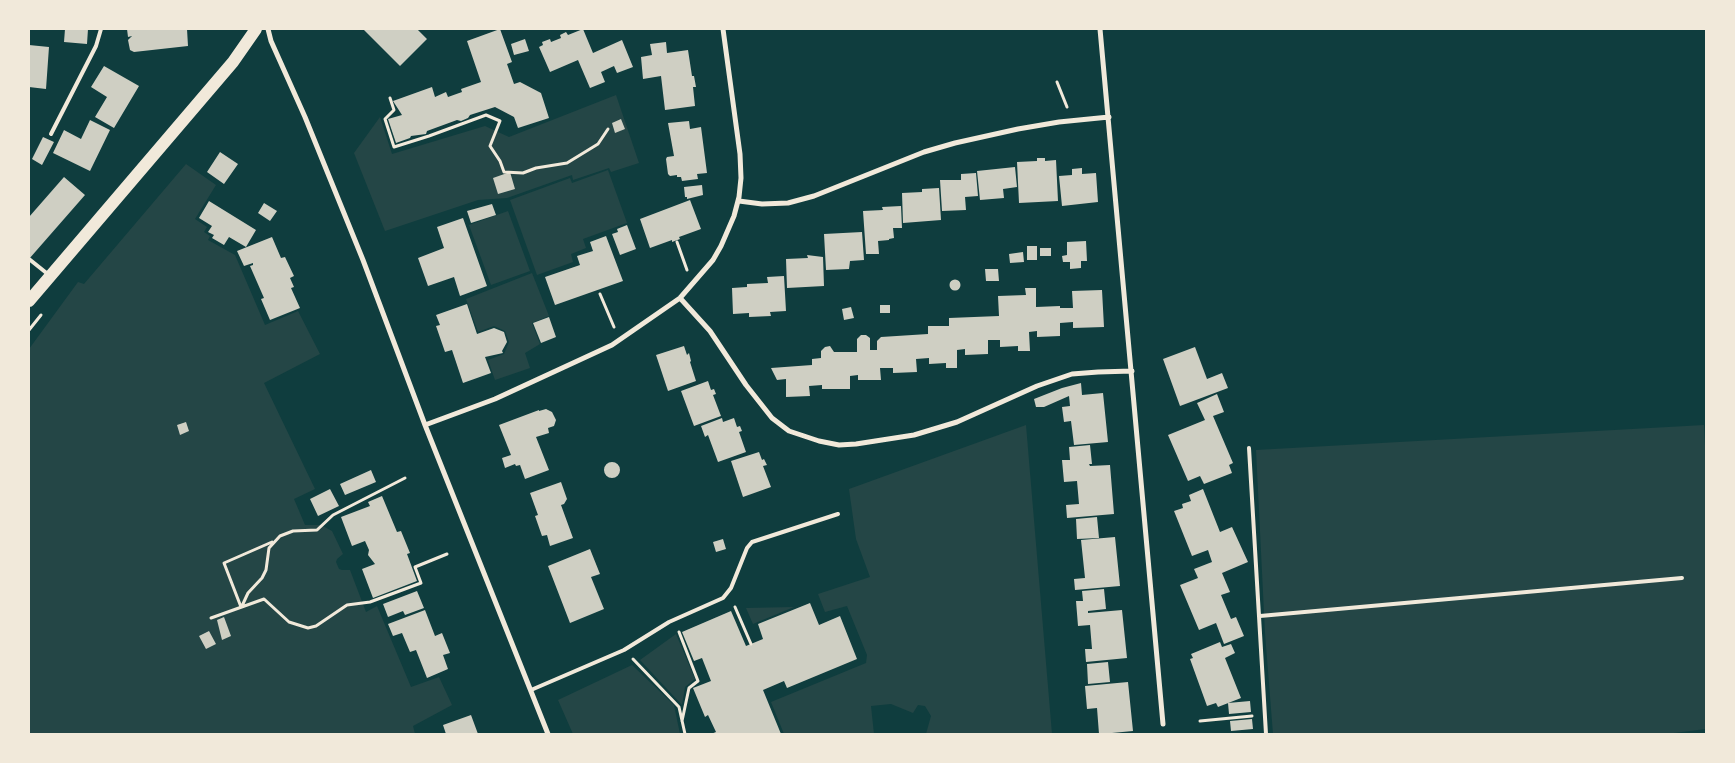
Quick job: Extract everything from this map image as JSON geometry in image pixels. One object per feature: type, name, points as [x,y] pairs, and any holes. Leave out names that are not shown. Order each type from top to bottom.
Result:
[{"type":"main road","points":[[29,301],[49,275],[233,62],[256,29]]},
{"type":"street","points":[[268,29],[271,41],[305,116],[363,260],[425,426],[548,734]]},
{"type":"street","points":[[425,426],[512,391],[612,345],[680,298],[713,260],[728,232],[739,201],[741,178],[740,154],[724,29]]},
{"type":"street","points":[[1100,29],[1164,724]]},
{"type":"street","points":[[739,201],[762,204],[788,203],[814,196],[924,152],[955,143],[1059,122],[1109,117]]},
{"type":"street","points":[[680,298],[710,330],[746,384],[772,418],[793,433],[812,440],[832,444],[872,442],[914,435],[957,422],[1037,386],[1072,374],[1132,371]]},
{"type":"lane","points":[[51,134],[96,46],[101,29]]},
{"type":"lane","points":[[29,259],[49,275]]},
{"type":"lane","points":[[1250,448],[1266,734]]},
{"type":"lane","points":[[531,690],[624,650],[669,622],[723,598],[730,588],[747,548],[752,542],[838,514]]},
{"type":"lane","points":[[1260,616],[1682,578]]},
{"type":"path","points":[[1057,82],[1067,108]]},
{"type":"path","points":[[390,98],[394,110],[385,119],[394,147],[486,115],[500,121],[490,142],[490,148],[500,161],[504,172],[523,173],[536,168],[567,163],[598,144],[608,129]]},
{"type":"path","points":[[677,242],[688,272]]},
{"type":"path","points":[[600,294],[614,326]]},
{"type":"path","points":[[242,608],[224,563],[293,531],[317,530],[333,515],[405,478]]},
{"type":"path","points":[[242,608],[248,594],[262,578],[266,570],[269,548],[272,542]]},
{"type":"path","points":[[211,618],[264,599],[289,622],[308,628],[316,626],[347,605],[370,602],[421,583],[414,567],[447,554]]},
{"type":"path","points":[[734,607],[750,644]]},
{"type":"path","points":[[678,630],[698,681],[689,688],[682,721]]},
{"type":"path","points":[[634,660],[679,707],[685,734]]},
{"type":"path","points":[[1200,721],[1265,715]]},
{"type":"shaded area","points":[[616,95],[639,163],[611,172],[609,168],[573,180],[572,175],[507,198],[478,200],[385,231],[354,153],[380,117],[392,154],[485,126],[509,137]]},
{"type":"shaded area","points":[[186,164],[216,185],[195,219],[207,227],[204,232],[210,236],[208,240],[235,255],[265,325],[298,311],[320,354],[264,383],[315,489],[294,499],[305,525],[321,525],[332,531],[343,554],[336,562],[339,569],[350,570],[366,612],[377,606],[411,687],[439,677],[452,705],[413,726],[415,734],[29,734],[29,349],[78,282],[84,284]]},
{"type":"shaded area","points":[[608,170],[627,223],[583,239],[586,248],[571,254],[573,262],[537,275],[510,200],[570,178],[572,183]]},
{"type":"shaded area","points":[[508,211],[530,271],[491,285],[469,225]]},
{"type":"shaded area","points":[[532,273],[549,316],[532,323],[540,344],[525,353],[530,368],[495,380],[488,360],[504,354],[509,342],[505,331],[494,326],[478,332],[466,299]]},
{"type":"shaded area","points":[[1026,425],[1052,734],[926,734],[931,716],[925,706],[918,705],[913,713],[891,704],[871,706],[874,734],[784,734],[771,702],[866,663],[867,655],[847,606],[825,612],[818,594],[870,577],[856,539],[849,489]]},
{"type":"shaded area","points":[[1704,425],[1706,466],[1706,729],[1666,734],[1273,734],[1265,633],[1256,450]]},
{"type":"shaded area","points":[[794,607],[753,624],[746,608]]},
{"type":"shaded area","points":[[676,634],[695,679],[685,687],[682,705],[640,660]]},
{"type":"shaded area","points":[[632,665],[674,705],[680,734],[573,734],[558,700]]},
{"type":"building","points":[[65,29],[88,29],[87,44],[64,42]]},
{"type":"building","points":[[127,29],[187,29],[188,46],[134,52],[130,50],[128,40],[132,36],[128,37]]},
{"type":"building","points":[[363,29],[417,29],[427,39],[400,66]]},
{"type":"building","points":[[500,29],[512,62],[507,64],[514,84],[520,82],[541,93],[549,118],[518,128],[514,117],[495,107],[470,115],[461,121],[457,120],[427,131],[426,134],[411,136],[396,143],[388,119],[402,115],[393,101],[432,87],[435,97],[446,92],[448,97],[462,92],[461,89],[481,82],[467,41]]},
{"type":"building","points":[[583,29],[593,53],[622,40],[633,67],[617,73],[614,66],[601,72],[605,82],[590,88],[578,60],[550,72],[539,47],[543,45],[542,42],[550,39],[551,42],[561,38],[560,35],[566,32],[568,35]]},
{"type":"building","points":[[525,39],[529,51],[514,55],[511,44]]},
{"type":"building","points":[[666,42],[667,53],[688,50],[692,76],[694,76],[696,87],[693,87],[695,106],[665,110],[661,76],[643,79],[641,57],[652,55],[650,44]]},
{"type":"building","points":[[29,45],[49,47],[46,89],[29,87]]},
{"type":"building","points":[[104,66],[139,86],[114,128],[95,117],[107,97],[91,87]]},
{"type":"building","points":[[621,119],[625,129],[615,133],[612,123]]},
{"type":"building","points":[[90,120],[110,130],[90,171],[53,153],[64,130],[81,139]]},
{"type":"building","points":[[689,121],[690,129],[701,127],[707,173],[697,174],[698,179],[682,181],[681,177],[677,177],[677,175],[670,176],[668,174],[666,159],[667,157],[674,156],[668,123]]},
{"type":"building","points":[[43,137],[54,142],[42,165],[32,159]]},
{"type":"building","points":[[220,152],[238,164],[224,184],[207,172]]},
{"type":"building","points":[[1037,158],[1045,158],[1045,161],[1056,160],[1058,201],[1019,203],[1017,162],[1037,161]]},
{"type":"building","points":[[1015,167],[1017,187],[1003,189],[1004,198],[980,200],[977,171]]},
{"type":"building","points":[[1082,168],[1082,174],[1096,173],[1098,202],[1062,206],[1059,176],[1072,175],[1072,169]]},
{"type":"building","points":[[510,172],[515,189],[498,194],[493,178]]},
{"type":"building","points":[[976,173],[978,196],[965,197],[966,210],[942,211],[940,180],[961,180],[961,174]]},
{"type":"building","points":[[64,177],[85,195],[29,259],[29,217]]},
{"type":"building","points":[[702,185],[703,195],[687,199],[685,197],[684,187]]},
{"type":"building","points":[[939,188],[941,220],[903,223],[902,193],[922,192],[922,189]]},
{"type":"building","points":[[690,200],[701,229],[679,237],[680,239],[672,242],[672,240],[650,248],[640,219]]},
{"type":"building","points":[[209,201],[256,230],[246,247],[229,237],[224,245],[212,238],[214,235],[208,232],[212,226],[199,218]]},
{"type":"building","points":[[264,203],[277,211],[270,221],[258,213]]},
{"type":"building","points":[[492,204],[496,215],[471,223],[467,211]]},
{"type":"building","points":[[901,206],[902,228],[893,228],[894,238],[878,241],[879,254],[866,254],[863,211],[883,210],[882,207]]},
{"type":"building","points":[[463,218],[487,286],[460,296],[454,277],[428,286],[418,258],[444,248],[437,227]]},
{"type":"building","points":[[627,225],[636,249],[620,255],[612,234],[618,232],[617,229]]},
{"type":"building","points":[[862,232],[864,260],[850,261],[849,269],[826,270],[824,234]]},
{"type":"building","points":[[606,236],[623,281],[555,305],[545,277],[580,265],[577,256],[593,251],[590,242]]},
{"type":"building","points":[[272,237],[281,258],[285,257],[294,276],[290,278],[294,287],[291,288],[300,308],[270,320],[261,299],[264,298],[250,266],[253,263],[244,266],[237,251]]},
{"type":"building","points":[[1086,241],[1087,261],[1081,261],[1081,268],[1070,269],[1070,262],[1063,262],[1062,256],[1067,255],[1067,242]]},
{"type":"building","points":[[1027,246],[1037,246],[1037,260],[1027,260]]},
{"type":"building","points":[[1040,248],[1051,248],[1051,256],[1040,256]]},
{"type":"building","points":[[1023,252],[1024,262],[1010,263],[1009,254]]},
{"type":"building","points":[[807,255],[823,257],[824,286],[787,288],[786,259],[808,258]]},
{"type":"building","points":[[985,269],[998,269],[999,281],[986,281]]},
{"type":"building","points":[[784,276],[786,311],[770,312],[771,316],[749,317],[749,313],[733,314],[732,288],[747,287],[747,284],[768,283],[767,277]]},
{"type":"building","points":[[953,280],[957,280],[960,285],[959,289],[953,290],[950,287],[950,283]]},
{"type":"building","points":[[1025,288],[1036,288],[1036,307],[1060,306],[1060,308],[1073,308],[1072,291],[1102,290],[1104,327],[1073,328],[1073,322],[1060,323],[1060,336],[1037,337],[1037,331],[1029,332],[1030,351],[1018,351],[1018,346],[1000,347],[1000,340],[988,340],[988,354],[965,355],[965,349],[957,350],[957,368],[946,368],[946,363],[929,364],[929,358],[916,359],[917,372],[893,373],[893,368],[880,368],[881,380],[858,380],[858,375],[850,376],[850,389],[822,389],[822,385],[809,386],[810,396],[786,397],[786,379],[777,380],[771,368],[812,365],[812,359],[821,358],[821,351],[825,347],[830,346],[834,352],[857,352],[857,339],[861,335],[866,335],[870,338],[870,350],[877,350],[877,341],[881,337],[928,334],[928,326],[949,326],[949,318],[999,316],[998,296],[1026,295]]},
{"type":"building","points":[[467,304],[477,334],[494,328],[504,332],[507,342],[502,351],[503,353],[485,357],[491,373],[463,383],[452,350],[445,352],[436,326],[440,325],[436,315]]},
{"type":"building","points":[[880,305],[890,305],[890,313],[880,313]]},
{"type":"building","points":[[851,307],[854,318],[844,320],[842,309]]},
{"type":"building","points":[[549,317],[556,337],[541,343],[533,323]]},
{"type":"building","points":[[684,346],[687,355],[689,353],[696,381],[668,391],[656,355]]},
{"type":"building","points":[[1195,347],[1207,379],[1222,373],[1228,388],[1180,406],[1163,359]]},
{"type":"building","points":[[708,381],[711,390],[714,389],[716,394],[713,395],[721,416],[694,426],[681,391]]},
{"type":"building","points":[[1081,383],[1082,395],[1103,393],[1108,442],[1074,445],[1071,421],[1064,422],[1062,407],[1070,406],[1069,396],[1044,407],[1036,407],[1034,399]]},
{"type":"building","points":[[1217,394],[1224,412],[1213,416],[1233,463],[1229,465],[1232,473],[1204,484],[1200,476],[1188,481],[1168,435],[1205,420],[1197,403]]},
{"type":"building","points":[[546,409],[552,412],[556,420],[554,426],[548,428],[549,433],[536,437],[549,470],[525,479],[520,465],[516,466],[515,464],[505,468],[502,458],[511,455],[499,425]]},
{"type":"building","points":[[722,418],[723,422],[734,418],[737,427],[740,426],[742,431],[739,432],[746,452],[718,462],[708,435],[705,437],[701,426]]},
{"type":"building","points":[[186,422],[189,431],[180,435],[177,425]]},
{"type":"building","points":[[1090,445],[1092,464],[1089,464],[1090,466],[1110,465],[1114,514],[1067,518],[1066,505],[1079,504],[1077,481],[1064,482],[1062,460],[1070,460],[1069,447]]},
{"type":"building","points":[[759,452],[762,460],[764,459],[767,465],[763,466],[771,487],[743,497],[731,461]]},
{"type":"building","points":[[612,462],[618,464],[620,470],[618,476],[612,478],[606,476],[604,470],[606,464]]},
{"type":"building","points":[[371,470],[376,482],[345,495],[340,484]]},
{"type":"building","points":[[561,482],[567,499],[561,505],[573,538],[550,546],[547,535],[542,536],[535,516],[538,515],[530,493]]},
{"type":"building","points":[[330,489],[339,506],[318,516],[310,499]]},
{"type":"building","points":[[1203,489],[1220,532],[1232,527],[1248,562],[1222,573],[1230,592],[1221,595],[1231,619],[1236,617],[1244,636],[1224,644],[1216,623],[1199,630],[1180,585],[1198,578],[1194,569],[1212,562],[1208,550],[1192,556],[1174,511],[1183,508],[1182,504],[1191,501],[1189,495]]},
{"type":"building","points":[[382,496],[397,532],[401,531],[410,553],[407,554],[417,581],[373,598],[362,569],[375,564],[368,555],[369,550],[365,541],[352,546],[341,517],[370,506],[368,502]]},
{"type":"building","points":[[1097,517],[1099,538],[1077,539],[1076,519]]},
{"type":"building","points":[[1115,537],[1120,586],[1075,590],[1074,579],[1085,578],[1081,540]]},
{"type":"building","points":[[723,539],[726,549],[716,552],[713,542]]},
{"type":"building","points":[[590,549],[600,574],[591,577],[604,609],[570,623],[548,566]]},
{"type":"building","points":[[1104,589],[1106,609],[1088,611],[1088,613],[1122,610],[1127,658],[1086,662],[1085,649],[1092,649],[1090,625],[1078,626],[1076,601],[1083,601],[1082,591]]},
{"type":"building","points":[[417,591],[424,608],[405,615],[403,611],[388,617],[383,604]]},
{"type":"building","points":[[810,603],[819,625],[840,616],[857,659],[787,688],[784,681],[763,690],[781,734],[711,734],[716,732],[708,715],[705,717],[693,688],[711,681],[702,658],[694,661],[682,632],[731,611],[746,646],[763,639],[758,624]]},
{"type":"building","points":[[425,610],[435,636],[442,633],[450,653],[443,655],[448,669],[427,678],[416,650],[410,652],[402,633],[393,636],[388,624]]},
{"type":"building","points":[[224,617],[231,636],[222,640],[217,620]]},
{"type":"building","points":[[209,631],[216,644],[206,649],[199,636]]},
{"type":"building","points":[[1220,642],[1222,647],[1231,644],[1235,653],[1225,658],[1241,698],[1218,707],[1216,703],[1207,706],[1190,659],[1193,658],[1191,654]]},
{"type":"building","points":[[1108,662],[1110,682],[1088,684],[1087,664]]},
{"type":"building","points":[[1128,682],[1133,731],[1099,734],[1097,708],[1087,709],[1085,686]]},
{"type":"building","points":[[1250,701],[1251,712],[1229,714],[1228,703]]},
{"type":"building","points":[[471,715],[478,734],[446,734],[443,725]]},
{"type":"building","points":[[1252,719],[1253,729],[1231,731],[1230,721]]}]
